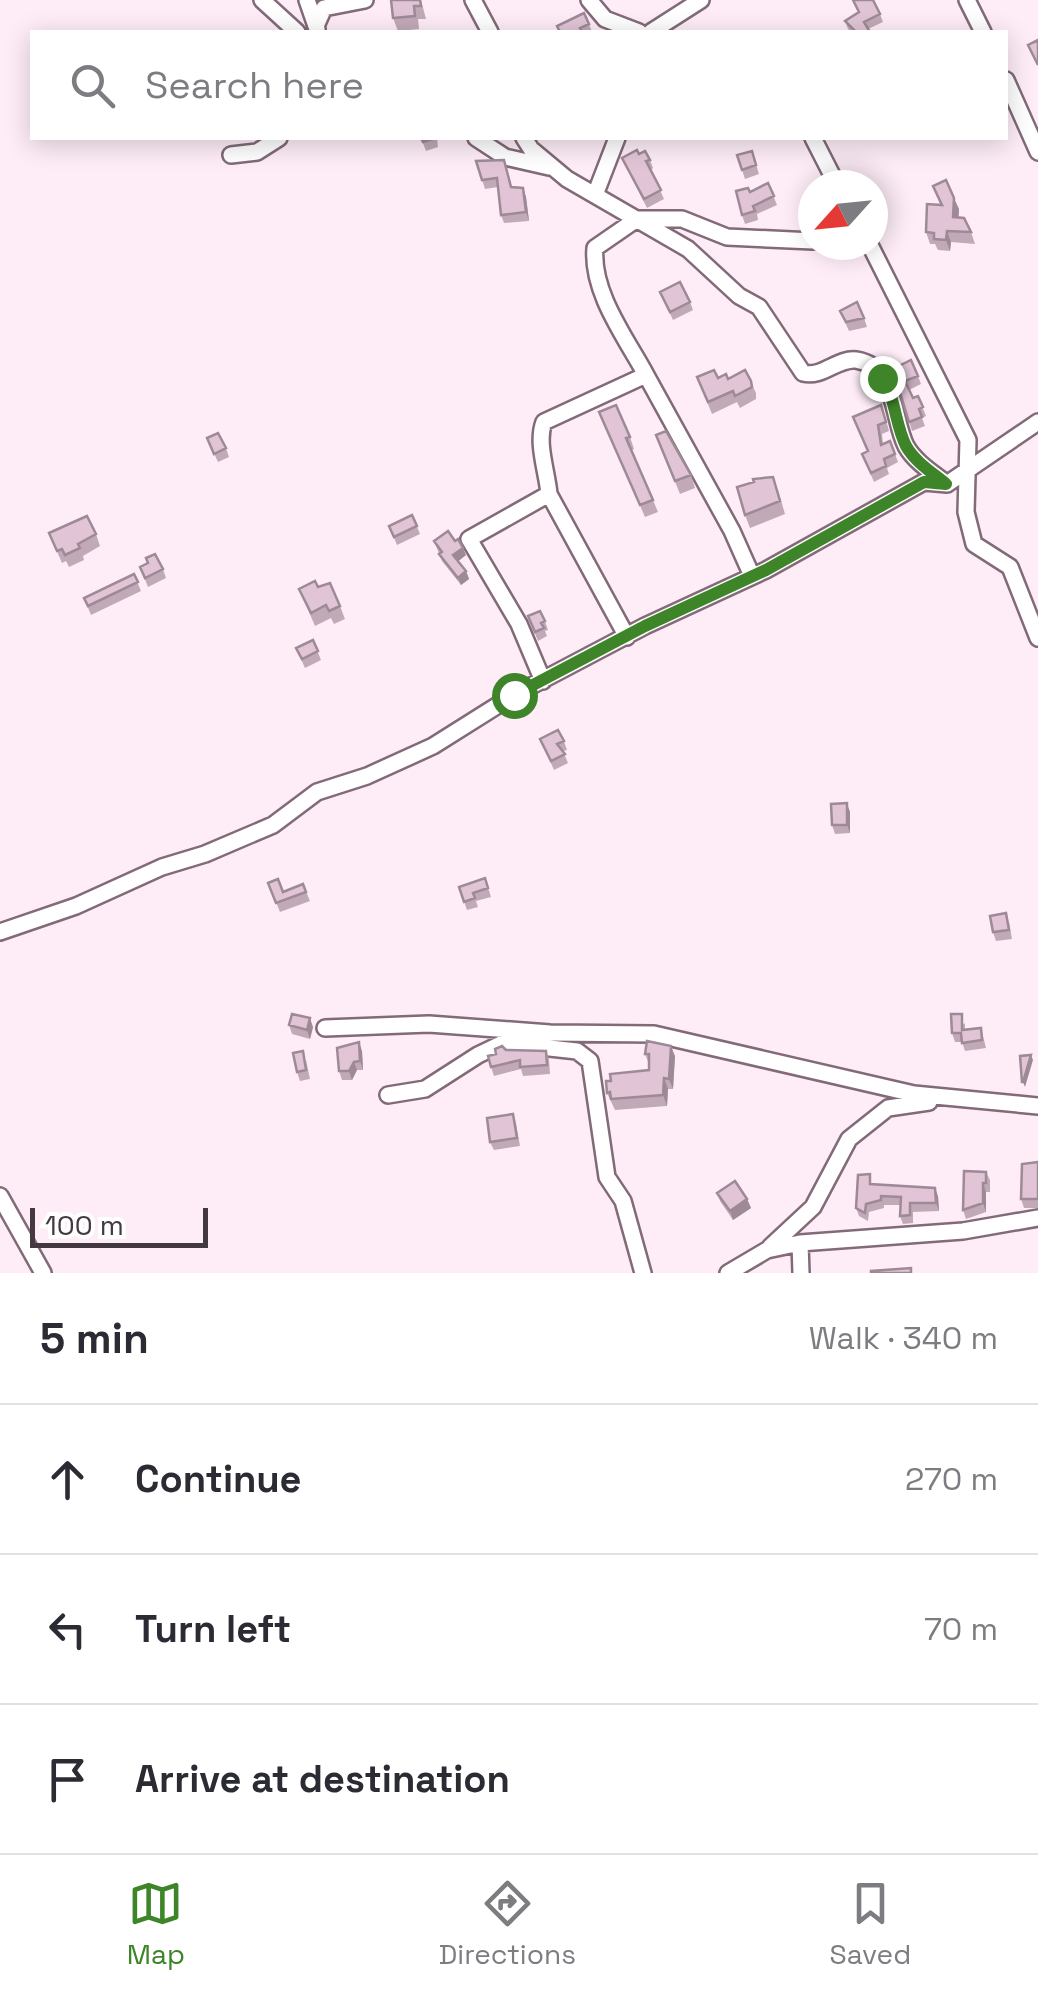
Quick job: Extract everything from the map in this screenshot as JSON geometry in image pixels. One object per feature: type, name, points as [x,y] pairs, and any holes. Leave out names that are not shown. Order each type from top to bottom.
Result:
[{"type":"street","points":[[262,0],[295,30]]},
{"type":"street","points":[[306,0],[317,29]]},
{"type":"street","points":[[317,29],[324,8],[366,0]]},
{"type":"street","points":[[473,0],[489,30]]},
{"type":"street","points":[[589,0],[606,19],[634,30]]},
{"type":"street","points":[[655,30],[700,0]]},
{"type":"street","points":[[966,0],[983,30]]},
{"type":"street","points":[[1008,84],[1038,152]]},
{"type":"street","points":[[231,155],[257,152],[276,140]]},
{"type":"street","points":[[479,140],[505,156],[553,168]]},
{"type":"street","points":[[525,140],[553,168],[688,249],[739,296],[759,307],[803,373],[816,374],[851,360],[872,368],[890,389],[907,447],[946,484]]},
{"type":"street","points":[[595,195],[615,140]]},
{"type":"street","points":[[814,140],[829,170]]},
{"type":"street","points":[[752,576],[732,530],[610,309],[594,267],[595,248],[637,219],[682,219],[727,237],[798,241]]},
{"type":"street","points":[[878,260],[968,440],[966,512],[974,544],[1010,567],[1038,638]]},
{"type":"street","points":[[627,636],[548,494],[547,465],[539,435],[544,422],[646,375]]},
{"type":"street","points":[[0,932],[60,912],[162,867],[263,830],[317,792],[367,776],[433,746],[542,681],[752,576],[924,482],[946,484],[1038,422]]},
{"type":"street","points":[[542,681],[519,624],[469,538],[548,494]]},
{"type":"street","points":[[324,1028],[429,1024],[550,1033],[654,1034],[914,1094],[1038,1106]]},
{"type":"street","points":[[388,1095],[425,1090],[478,1054],[503,1043],[586,1055],[596,1092],[608,1177],[623,1201],[643,1273]]},
{"type":"street","points":[[728,1273],[767,1250],[813,1207],[848,1139],[888,1108],[951,1098]]},
{"type":"street","points":[[0,1196],[43,1273]]},
{"type":"street","points":[[767,1250],[800,1243],[964,1231],[1038,1218]]},
{"type":"street","points":[[800,1243],[801,1273]]},
{"type":"building","points":[[391,0],[420,0],[421,6],[414,6],[415,16],[393,18]]},
{"type":"building","points":[[853,0],[873,0],[880,14],[864,22],[869,30],[854,30],[845,21],[859,12]]},
{"type":"building","points":[[584,13],[589,24],[581,30],[559,30],[557,26]]},
{"type":"building","points":[[1038,40],[1038,65],[1028,45]]},
{"type":"building","points":[[637,150],[639,154],[645,151],[661,190],[644,199],[622,158]]},
{"type":"building","points":[[752,151],[756,165],[742,170],[737,155]]},
{"type":"building","points":[[504,160],[511,187],[523,188],[526,212],[501,215],[497,178],[482,180],[476,161]]},
{"type":"building","points":[[946,180],[954,198],[953,217],[964,218],[971,232],[947,231],[946,240],[934,239],[934,233],[926,232],[927,204],[942,205],[933,186]]},
{"type":"building","points":[[768,183],[774,196],[753,206],[755,211],[742,215],[736,191],[748,188],[750,192]]},
{"type":"building","points":[[680,282],[690,302],[670,312],[660,292]]},
{"type":"building","points":[[857,302],[864,318],[846,322],[840,311]]},
{"type":"building","points":[[911,360],[918,376],[905,381],[913,398],[918,396],[923,407],[919,409],[922,417],[909,422],[893,369]]},
{"type":"building","points":[[714,370],[718,378],[726,374],[728,379],[745,370],[752,387],[735,396],[733,391],[708,402],[697,377]]},
{"type":"building","points":[[616,405],[653,500],[640,505],[599,412]]},
{"type":"building","points":[[881,405],[886,422],[878,425],[881,445],[890,441],[895,454],[884,459],[886,466],[871,473],[862,454],[868,451],[853,417]]},
{"type":"building","points":[[666,431],[691,475],[675,481],[656,435]]},
{"type":"building","points":[[218,433],[226,448],[214,454],[207,438]]},
{"type":"building","points":[[773,477],[780,501],[745,515],[737,487],[754,482],[753,479]]},
{"type":"building","points":[[412,515],[417,526],[394,537],[389,526]]},
{"type":"building","points":[[87,516],[96,534],[65,555],[62,549],[57,551],[49,533]]},
{"type":"building","points":[[448,531],[463,548],[453,555],[466,571],[458,578],[434,541]]},
{"type":"building","points":[[155,554],[163,569],[145,578],[140,567]]},
{"type":"building","points":[[134,574],[138,582],[88,606],[84,598]]},
{"type":"building","points":[[315,581],[318,587],[330,583],[340,606],[329,611],[326,605],[311,613],[299,589]]},
{"type":"building","points":[[540,611],[544,628],[535,632],[528,616]]},
{"type":"building","points":[[313,640],[318,651],[302,659],[296,648]]},
{"type":"building","points":[[558,730],[564,741],[557,744],[565,754],[551,761],[540,739]]},
{"type":"building","points":[[847,803],[847,825],[832,825],[831,804]]},
{"type":"building","points":[[485,878],[488,888],[473,893],[475,898],[464,902],[459,887]]},
{"type":"building","points":[[278,879],[283,892],[303,884],[306,892],[276,903],[268,883]]},
{"type":"building","points":[[1006,913],[1009,930],[993,932],[990,916]]},
{"type":"building","points":[[292,1014],[310,1018],[307,1030],[289,1025]]},
{"type":"building","points":[[951,1014],[962,1014],[962,1030],[981,1028],[982,1040],[962,1043],[961,1033],[952,1033]]},
{"type":"building","points":[[647,1041],[671,1046],[669,1079],[664,1078],[663,1095],[611,1099],[606,1081],[611,1081],[610,1074],[649,1070]]},
{"type":"building","points":[[359,1042],[360,1061],[354,1062],[349,1071],[339,1071],[337,1048]]},
{"type":"building","points":[[502,1046],[506,1050],[546,1051],[547,1065],[520,1067],[520,1060],[491,1067],[488,1056],[496,1054],[495,1049]]},
{"type":"building","points":[[303,1051],[306,1070],[297,1072],[293,1053]]},
{"type":"building","points":[[1031,1055],[1023,1082],[1022,1082],[1020,1056]]},
{"type":"building","points":[[513,1114],[517,1138],[490,1142],[487,1118]]},
{"type":"building","points":[[1038,1162],[1038,1199],[1021,1199],[1022,1164]]},
{"type":"building","points":[[964,1171],[986,1172],[986,1183],[983,1203],[963,1210]]},
{"type":"building","points":[[870,1174],[870,1184],[935,1188],[936,1203],[910,1203],[910,1215],[900,1216],[901,1197],[881,1196],[881,1200],[866,1204],[865,1213],[856,1208],[858,1175]]},
{"type":"building","points":[[735,1181],[747,1199],[730,1211],[717,1193]]},
{"type":"building","points":[[911,1268],[911,1273],[871,1273],[871,1271]]},
{"type":"route","points":[[514,695],[645,626],[766,570],[924,482],[946,484],[907,447],[890,389],[882,378]]}]
